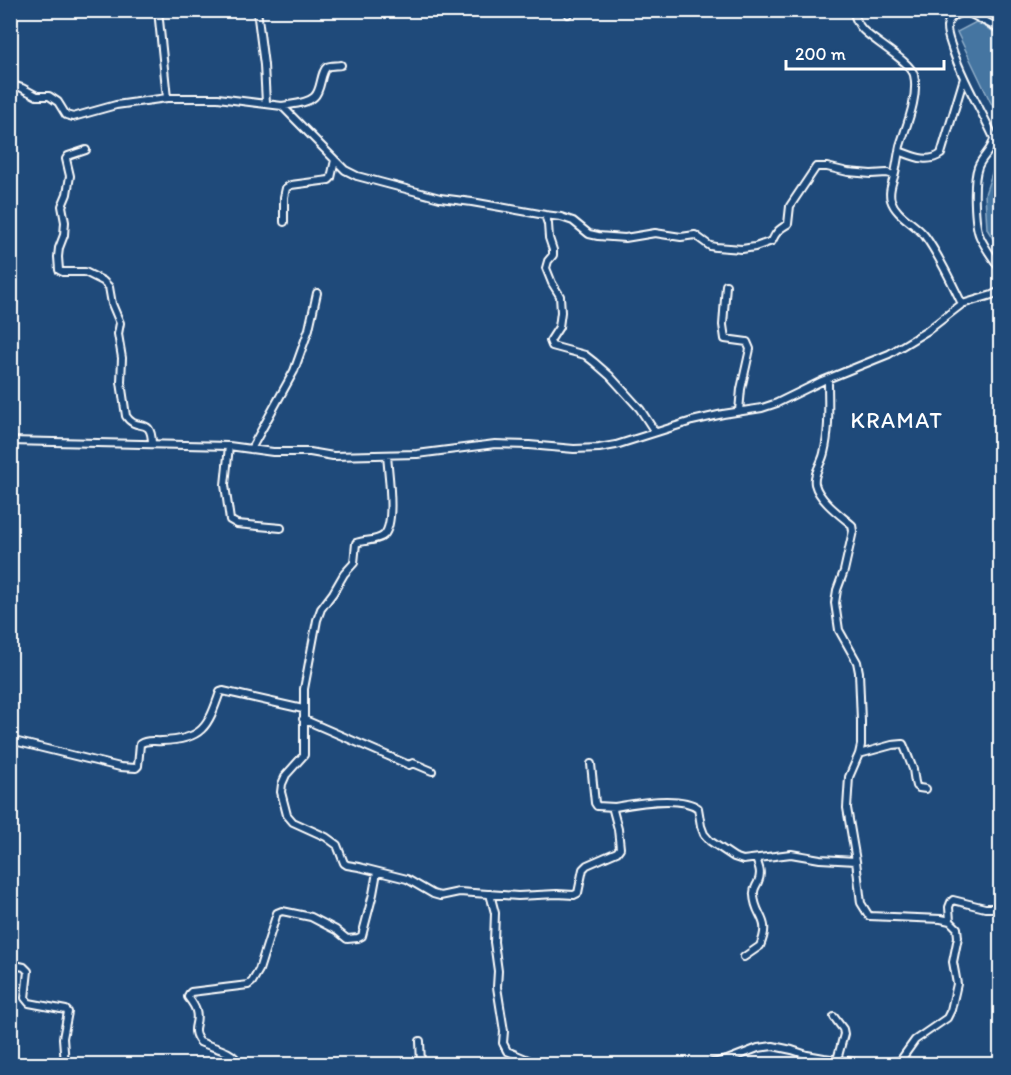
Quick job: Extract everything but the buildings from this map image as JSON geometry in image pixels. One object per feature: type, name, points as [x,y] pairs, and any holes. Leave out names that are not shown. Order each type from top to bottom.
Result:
[{"type":"street","points":[[158,10],[167,98]]},
{"type":"street","points":[[257,10],[266,103]]},
{"type":"street","points":[[853,10],[862,30],[908,64],[913,72],[915,82],[913,101],[890,191],[891,200],[898,212],[919,229],[932,246],[962,304]]},
{"type":"street","points":[[1000,29],[967,12],[958,14],[949,20],[947,25],[948,36],[964,78],[994,138],[992,147],[977,169],[975,205],[979,236],[1000,269]]},
{"type":"street","points":[[10,84],[37,96],[49,96],[58,102],[66,115],[73,117],[116,105],[167,98],[218,98],[282,106],[309,100],[315,96],[319,90],[324,70],[330,66],[341,65]]},
{"type":"street","points":[[899,151],[924,159],[935,158],[940,154],[964,78]]},
{"type":"street","points":[[282,106],[345,170],[357,176],[440,198],[561,217],[573,221],[589,234],[598,236],[625,238],[655,233],[681,237],[696,235],[710,246],[742,249],[755,247],[772,241],[776,232],[788,224],[790,206],[816,167],[894,175]]},
{"type":"street","points":[[86,150],[68,156],[66,159],[70,176],[62,207],[65,222],[64,235],[59,248],[59,270],[94,275],[109,287],[112,304],[120,323],[118,334],[126,416],[134,424],[150,429],[152,443]]},
{"type":"street","points":[[284,222],[286,188],[291,185],[328,180],[331,178],[335,160]]},
{"type":"street","points":[[545,215],[553,250],[553,255],[546,268],[560,296],[561,312],[559,327],[550,340],[550,344],[585,355],[594,362],[640,409],[655,432]]},
{"type":"street","points":[[726,285],[723,325],[725,339],[747,342],[750,349],[741,389],[739,411]]},
{"type":"street","points":[[10,441],[229,446],[333,456],[417,454],[495,444],[573,449],[599,448],[616,445],[700,419],[762,408],[777,403],[899,348],[927,331],[962,304],[1000,291]]},
{"type":"street","points":[[251,449],[294,371],[309,329],[317,293]]},
{"type":"street","points":[[708,1065],[758,1048],[773,1046],[837,1060],[868,1064],[900,1063],[915,1040],[947,1018],[953,1005],[957,984],[953,962],[958,937],[956,926],[950,921],[931,918],[869,916],[861,903],[847,808],[849,777],[859,754],[861,721],[859,667],[839,630],[835,603],[853,531],[852,525],[829,505],[815,482],[827,434],[828,379]]},
{"type":"street","points":[[229,446],[225,486],[230,520],[237,524],[281,528]]},
{"type":"street","points":[[387,454],[391,507],[388,526],[383,536],[378,539],[356,543],[354,563],[321,609],[317,620],[304,689],[304,755],[286,775],[282,784],[281,792],[287,815],[293,822],[337,844],[347,866],[407,879],[440,896],[459,892],[518,896],[557,894],[574,896],[578,893],[583,869],[620,848],[613,810],[615,807]]},
{"type":"street","points":[[10,740],[120,767],[136,768],[142,742],[186,739],[199,733],[206,726],[222,691],[303,709]]},
{"type":"street","points":[[303,719],[409,765],[413,763],[432,771]]},
{"type":"street","points":[[859,754],[903,744],[916,786],[926,789]]},
{"type":"street","points":[[591,764],[597,806],[615,807],[639,802],[692,804],[698,808],[704,834],[734,857],[743,860],[791,854],[820,859],[856,861]]},
{"type":"street","points":[[744,957],[760,946],[765,931],[765,925],[754,899],[753,890],[758,885],[761,875],[756,858]]},
{"type":"street","points":[[239,1065],[232,1055],[200,1042],[196,1038],[194,1031],[197,1012],[188,997],[189,993],[248,985],[252,982],[259,970],[279,912],[311,917],[336,930],[347,939],[362,936],[377,872]]},
{"type":"street","points":[[490,894],[495,913],[494,942],[504,1048],[538,1065]]},
{"type":"street","points":[[950,921],[950,907],[953,900],[985,908],[1000,908]]},
{"type":"street","points":[[10,919],[12,912]]},
{"type":"street","points":[[10,964],[24,967],[28,971],[25,998],[29,1004],[68,1012],[63,1038],[65,1065]]},
{"type":"street","points":[[834,1017],[844,1034],[837,1060]]},
{"type":"street","points":[[420,1041],[421,1065]]},
{"type":"water","points":[[976,22],[1000,35],[1000,119],[957,32]]},
{"type":"water","points":[[1000,149],[1000,250],[987,229],[985,194]]},
{"type":"district","name":"KRAMAT","points":[[897,420]]}]
